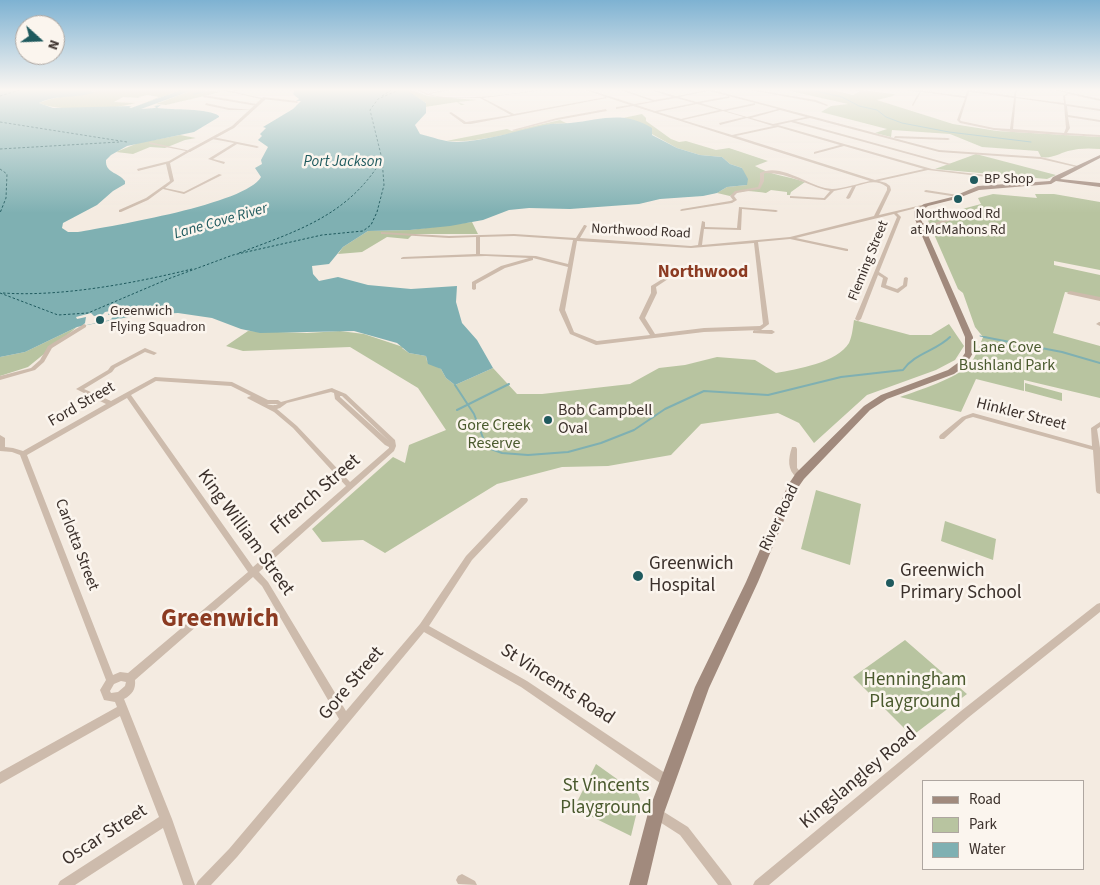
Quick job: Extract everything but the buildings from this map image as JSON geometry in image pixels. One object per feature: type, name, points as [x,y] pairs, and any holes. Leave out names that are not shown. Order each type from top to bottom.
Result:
[{"type":"main road","points":[[1057,178],[1100,156]]},
{"type":"main road","points":[[1057,178],[1100,184]]},
{"type":"main road","name":"Northwood Road","points":[[926,205],[978,188],[1057,178]]},
{"type":"main road","points":[[916,214],[918,209],[926,205]]},
{"type":"main road","name":"River Road","points":[[638,885],[656,813],[702,687],[752,582],[779,516],[800,476],[867,408],[884,397],[951,372],[967,359],[970,347],[969,337],[916,214]]},
{"type":"street","points":[[138,170],[169,162],[227,130]]},
{"type":"street","points":[[713,130],[887,185],[889,188],[876,218]]},
{"type":"street","points":[[732,136],[754,130]]},
{"type":"street","points":[[793,130],[928,169],[1024,182]]},
{"type":"street","points":[[825,130],[949,164]]},
{"type":"street","points":[[860,130],[939,151],[1041,158],[1080,167]]},
{"type":"street","points":[[1007,130],[1100,136]]},
{"type":"street","points":[[1065,135],[1067,130]]},
{"type":"street","points":[[213,138],[256,147]]},
{"type":"street","points":[[890,138],[948,139]]},
{"type":"street","points":[[815,153],[860,140]]},
{"type":"street","points":[[865,151],[898,140]]},
{"type":"street","points":[[224,163],[210,159],[236,143]]},
{"type":"street","points":[[161,145],[189,151]]},
{"type":"street","points":[[120,211],[147,199],[172,181],[169,162]]},
{"type":"street","points":[[682,210],[731,202],[735,200],[732,196],[736,192],[759,188],[762,181],[762,173],[790,174],[826,189],[833,190],[928,169]]},
{"type":"street","points":[[162,188],[184,192],[220,175]]},
{"type":"street","points":[[848,198],[855,185]]},
{"type":"street","points":[[791,197],[826,199],[833,190]]},
{"type":"street","points":[[926,191],[958,196]]},
{"type":"street","name":"Northwood Road","points":[[383,233],[449,237],[514,235],[684,247],[790,238],[926,205]]},
{"type":"street","points":[[700,246],[703,225],[739,229],[740,208],[776,211]]},
{"type":"street","name":"Northwood Road","points":[[895,214],[916,214]]},
{"type":"street","name":"Fleming Street","points":[[858,319],[899,217],[895,214]]},
{"type":"street","points":[[921,224],[935,224],[961,215]]},
{"type":"street","points":[[585,226],[576,239],[569,266],[562,310],[572,333],[596,343],[692,332],[761,328],[766,324],[756,241]]},
{"type":"street","points":[[478,236],[478,255]]},
{"type":"street","points":[[790,238],[846,250]]},
{"type":"street","points":[[403,258],[478,255],[536,258],[569,266]]},
{"type":"street","points":[[474,288],[474,283],[503,267],[536,258]]},
{"type":"street","points":[[877,272],[886,278],[883,286],[888,289],[898,291],[905,286],[906,278]]},
{"type":"street","points":[[654,336],[642,318],[654,293],[653,286],[669,276]]},
{"type":"street","points":[[1070,293],[1100,299]]},
{"type":"street","points":[[0,378],[33,369],[42,361],[50,347],[84,326]]},
{"type":"street","points":[[692,332],[706,334],[772,332]]},
{"type":"street","points":[[111,404],[79,388],[144,350],[154,353]]},
{"type":"street","points":[[152,381],[232,384],[270,403],[286,402]]},
{"type":"street","points":[[152,381],[232,388],[267,408],[276,411],[294,427],[350,486]]},
{"type":"street","name":"Ford Street","points":[[23,454],[152,381]]},
{"type":"street","name":"Ffrench Street","points":[[130,678],[252,574],[388,454],[393,446],[337,398],[337,393],[332,390],[286,402]]},
{"type":"street","name":"King William Street","points":[[128,394],[252,574],[265,584],[345,720]]},
{"type":"street","points":[[267,408],[278,407],[286,402]]},
{"type":"street","name":"Hinkler Street","points":[[942,437],[964,418],[972,415],[1098,449]]},
{"type":"street","points":[[1100,424],[1094,428],[1098,449],[1100,491]]},
{"type":"street","points":[[0,437],[2,438],[1,449],[19,451],[23,454]]},
{"type":"street","points":[[794,450],[792,467],[794,472],[800,476]]},
{"type":"street","name":"Carlotta Street","points":[[23,454],[112,681],[105,690],[105,694],[112,698],[118,697]]},
{"type":"street","name":"Gore Street","points":[[202,885],[233,853],[423,627],[469,558],[524,500]]},
{"type":"street","name":"Kingslangley Road","points":[[759,885],[965,714],[1100,607]]},
{"type":"street","name":"St Vincents Road","points":[[423,627],[524,684],[667,780]]},
{"type":"street","points":[[112,681],[120,676],[130,678],[132,681],[128,690],[118,697],[166,819],[189,885]]},
{"type":"street","points":[[0,778],[123,709]]},
{"type":"street","points":[[656,813],[684,832],[726,885]]},
{"type":"street","name":"Oscar Street","points":[[64,885],[166,819]]},
{"type":"green space","points":[[500,130],[525,130],[478,140],[446,141]]},
{"type":"green space","points":[[645,130],[659,130],[679,142],[686,141],[716,150],[729,148],[768,161],[755,166],[761,169],[805,182],[791,192],[790,195],[787,195],[787,192],[771,190],[766,193],[743,191],[730,196],[717,193],[727,187],[747,185],[742,168],[730,164],[722,157],[700,155],[677,148]]},
{"type":"green space","points":[[883,130],[892,130],[891,137],[875,133]]},
{"type":"green space","points":[[896,130],[993,130],[1100,137],[1100,149],[1076,149],[1051,157],[1041,157],[1038,151],[982,147],[950,134]]},
{"type":"green space","points":[[180,135],[196,138],[165,148],[150,147],[133,154],[116,152],[138,143]]},
{"type":"green space","points":[[976,154],[1056,175],[1047,179],[935,169]]},
{"type":"green space","name":"Lane Cove Bushland Park","points":[[993,194],[1037,198],[1035,194],[1054,194],[1100,202],[1100,270],[1054,261],[1054,265],[1100,275],[1100,298],[1065,292],[1053,333],[1100,346],[1100,398],[1024,380],[1024,391],[976,379],[961,412],[900,397],[936,384],[963,370],[974,359],[983,337],[975,327],[963,293],[958,289],[926,216],[941,219],[951,212],[981,204],[978,198]]},
{"type":"green space","points":[[472,222],[478,234],[413,234],[408,239],[387,237],[362,252],[338,254],[343,247],[368,231],[410,230]]},
{"type":"green space","name":"Gore Creek Reserve","points":[[854,320],[910,335],[931,335],[949,324],[964,346],[955,360],[936,370],[867,395],[814,443],[799,423],[778,413],[701,424],[671,455],[608,466],[562,467],[497,484],[385,553],[363,540],[322,542],[312,529],[393,457],[405,463],[409,445],[446,430],[418,388],[350,347],[243,351],[226,346],[248,331],[307,333],[340,331],[364,334],[403,347],[409,353],[426,356],[427,361],[441,369],[446,378],[455,385],[493,368],[517,394],[542,394],[630,384],[659,368],[685,365],[717,357],[755,360],[776,373],[805,367],[835,356],[843,350],[850,341]]},
{"type":"green space","points":[[77,327],[28,367],[0,376],[0,357],[25,352]]},
{"type":"green space","points":[[1025,383],[1062,393],[1062,401],[1025,391]]},
{"type":"green space","points":[[816,490],[861,504],[850,565],[801,549]]},
{"type":"green space","points":[[945,521],[996,539],[993,560],[941,541]]},
{"type":"green space","name":"Henningham Playground","points":[[905,640],[967,694],[912,736],[853,677]]},
{"type":"green space","name":"St Vincents Playground","points":[[596,764],[638,794],[640,799],[631,836],[574,808]]},
{"type":"water","name":"Port Jackson","points":[[0,130],[197,130],[127,146],[111,155],[106,160],[106,164],[112,172],[125,181],[125,184],[113,191],[97,205],[63,223],[62,228],[68,232],[95,229],[177,212],[205,205],[250,187],[261,177],[255,168],[262,164],[261,160],[268,147],[258,140],[264,130],[418,130],[420,134],[457,142],[479,140],[520,130],[652,130],[652,135],[677,148],[700,155],[722,157],[730,164],[742,168],[748,179],[747,185],[727,187],[717,193],[703,196],[660,199],[639,204],[570,209],[529,208],[509,210],[483,220],[450,226],[410,230],[368,231],[343,247],[329,264],[312,266],[313,274],[319,281],[338,277],[368,285],[411,289],[457,286],[456,302],[462,323],[477,340],[493,368],[455,385],[446,378],[441,369],[428,364],[426,356],[409,353],[397,343],[354,331],[260,333],[241,329],[212,318],[178,313],[139,315],[77,327],[25,352],[0,357]]},
{"type":"pier","points":[[110,311],[108,315],[116,314],[110,320],[82,326],[85,323],[86,317],[77,319],[76,317],[91,313],[94,316],[102,315]]},
{"type":"waterway","points":[[940,130],[1031,142]]},
{"type":"waterway","points":[[980,336],[990,338]]},
{"type":"waterway","points":[[468,405],[474,414],[485,443],[491,449],[502,453],[528,455],[568,452],[601,443],[634,430],[665,409],[704,391],[768,395],[841,377],[903,370],[913,360],[950,337]]},
{"type":"waterway","points":[[984,337],[1062,352],[1100,363]]},
{"type":"waterway","points":[[468,405],[509,384]]},
{"type":"waterway","points":[[455,385],[468,405]]},
{"type":"waterway","points":[[457,410],[468,405]]},
{"type":"ferry route","points":[[53,130],[127,142]]},
{"type":"ferry route","points":[[0,293],[58,315],[88,313],[168,279],[233,255],[322,235],[363,231],[371,225],[377,212],[384,185],[382,159],[375,130]]},
{"type":"ferry route","points":[[0,149],[119,142]]},
{"type":"ferry route","points":[[239,253],[300,229],[336,208],[368,180],[381,161]]},
{"type":"ferry route","points":[[0,169],[7,174],[6,198],[0,213]]},
{"type":"ferry route","points":[[3,293],[49,293],[98,288],[192,269]]},
{"type":"place","name":"BP Shop","points":[[974,180]]},
{"type":"place","name":"Northwood Rd at McMahons Rd","points":[[958,199]]},
{"type":"place","name":"Greenwich Flying Squadron","points":[[100,320]]},
{"type":"place","name":"Bob Campbell Oval","points":[[548,420]]},
{"type":"place","name":"Greenwich Hospital","points":[[638,576]]},
{"type":"place","name":"Greenwich Primary School","points":[[890,583]]},
{"type":"district","name":"Northwood","points":[[703,273]]},
{"type":"district","name":"Greenwich","points":[[220,621]]},
{"type":"water label","name":"Lane Cove River","points":[[221,222]]}]
